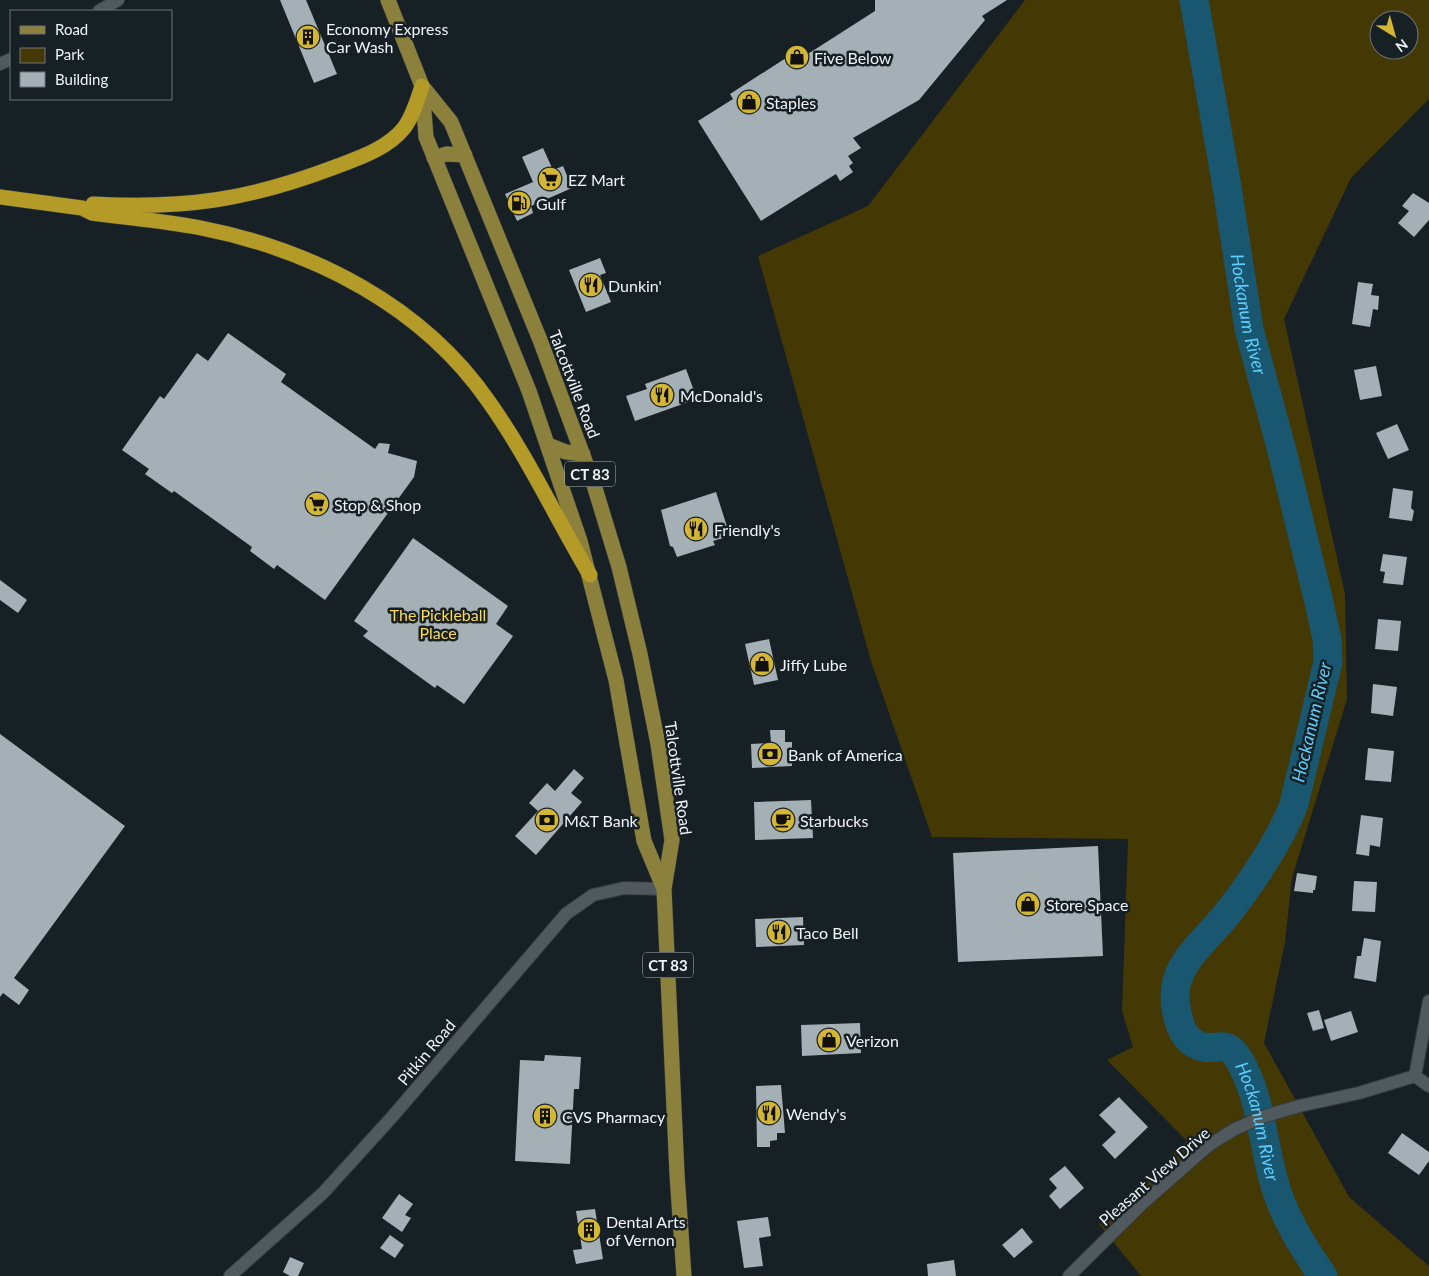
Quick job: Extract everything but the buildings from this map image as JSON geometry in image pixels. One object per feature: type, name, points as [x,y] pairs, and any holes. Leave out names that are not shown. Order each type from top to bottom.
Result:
[{"type":"highway","points":[[82,208],[93,204],[141,206],[212,202],[268,190],[317,174],[373,152],[393,138],[410,118],[422,86]]},
{"type":"highway","points":[[0,197],[82,208],[92,213],[203,228],[260,244],[338,274],[395,307],[447,351],[489,401],[530,467],[590,575]]},
{"type":"main road","name":"Talcottville Road","points":[[388,0],[422,86],[426,137],[529,391],[590,575],[616,680],[644,841],[664,889]]},
{"type":"main road","name":"Talcottville Road","points":[[422,86],[451,122],[465,155],[583,454],[607,524],[631,613],[658,744],[672,840],[664,889],[676,1164],[684,1276]]},
{"type":"main road","points":[[434,158],[446,154],[465,155]]},
{"type":"main road","points":[[548,445],[566,452],[583,454]]},
{"type":"street","points":[[101,10],[118,0]]},
{"type":"street","name":"Pitkin Road","points":[[230,1276],[323,1193],[392,1117],[566,914],[593,895],[624,888],[664,889]]},
{"type":"street","points":[[1429,1001],[1415,1076],[1429,1086]]},
{"type":"street","name":"Pleasant View Drive","points":[[1068,1276],[1143,1203],[1209,1145],[1248,1123],[1299,1106],[1359,1093],[1415,1076]]},
{"type":"green space","points":[[1025,0],[1429,0],[1429,99],[1351,178],[1284,319],[1345,594],[1347,699],[1292,878],[1285,942],[1264,1043],[1349,1197],[1429,1266],[1429,1276],[1141,1276],[1099,1224],[1187,1141],[1107,1060],[1133,1047],[1122,1011],[1128,839],[932,837],[871,661],[758,256],[868,206]]},
{"type":"waterway","name":"Hockanum River","points":[[1194,0],[1226,181],[1249,329],[1282,451],[1318,598],[1327,639],[1328,662],[1294,804],[1288,818],[1272,849],[1241,895],[1185,964],[1177,981],[1175,997],[1177,1015],[1189,1039],[1203,1047],[1227,1048],[1238,1058],[1244,1069],[1254,1096],[1277,1191],[1287,1217],[1323,1276]]},
{"type":"place","name":"Economy Express Car Wash","points":[[308,37]]},
{"type":"place","name":"Five Below","points":[[797,57]]},
{"type":"place","name":"Staples","points":[[749,102]]},
{"type":"place","name":"EZ Mart","points":[[550,179]]},
{"type":"place","name":"Gulf","points":[[519,203]]},
{"type":"place","name":"Dunkin'","points":[[591,285]]},
{"type":"place","name":"McDonald's","points":[[662,395]]},
{"type":"place","name":"Stop & Shop","points":[[317,504]]},
{"type":"place","name":"Friendly's","points":[[696,529]]},
{"type":"place","name":"Jiffy Lube","points":[[762,664]]},
{"type":"place","name":"Bank of America","points":[[770,754]]},
{"type":"place","name":"M&T Bank","points":[[547,820]]},
{"type":"place","name":"Starbucks","points":[[783,820]]},
{"type":"place","name":"Store Space","points":[[1028,904]]},
{"type":"place","name":"Taco Bell","points":[[779,932]]},
{"type":"place","name":"Verizon","points":[[829,1040]]},
{"type":"place","name":"Wendy's","points":[[769,1113]]},
{"type":"place","name":"CVS Pharmacy","points":[[545,1116]]},
{"type":"place","name":"Dental Arts of Vernon","points":[[589,1230]]},
{"type":"park label","name":"The Pickleball Place","points":[[438,623]]}]
